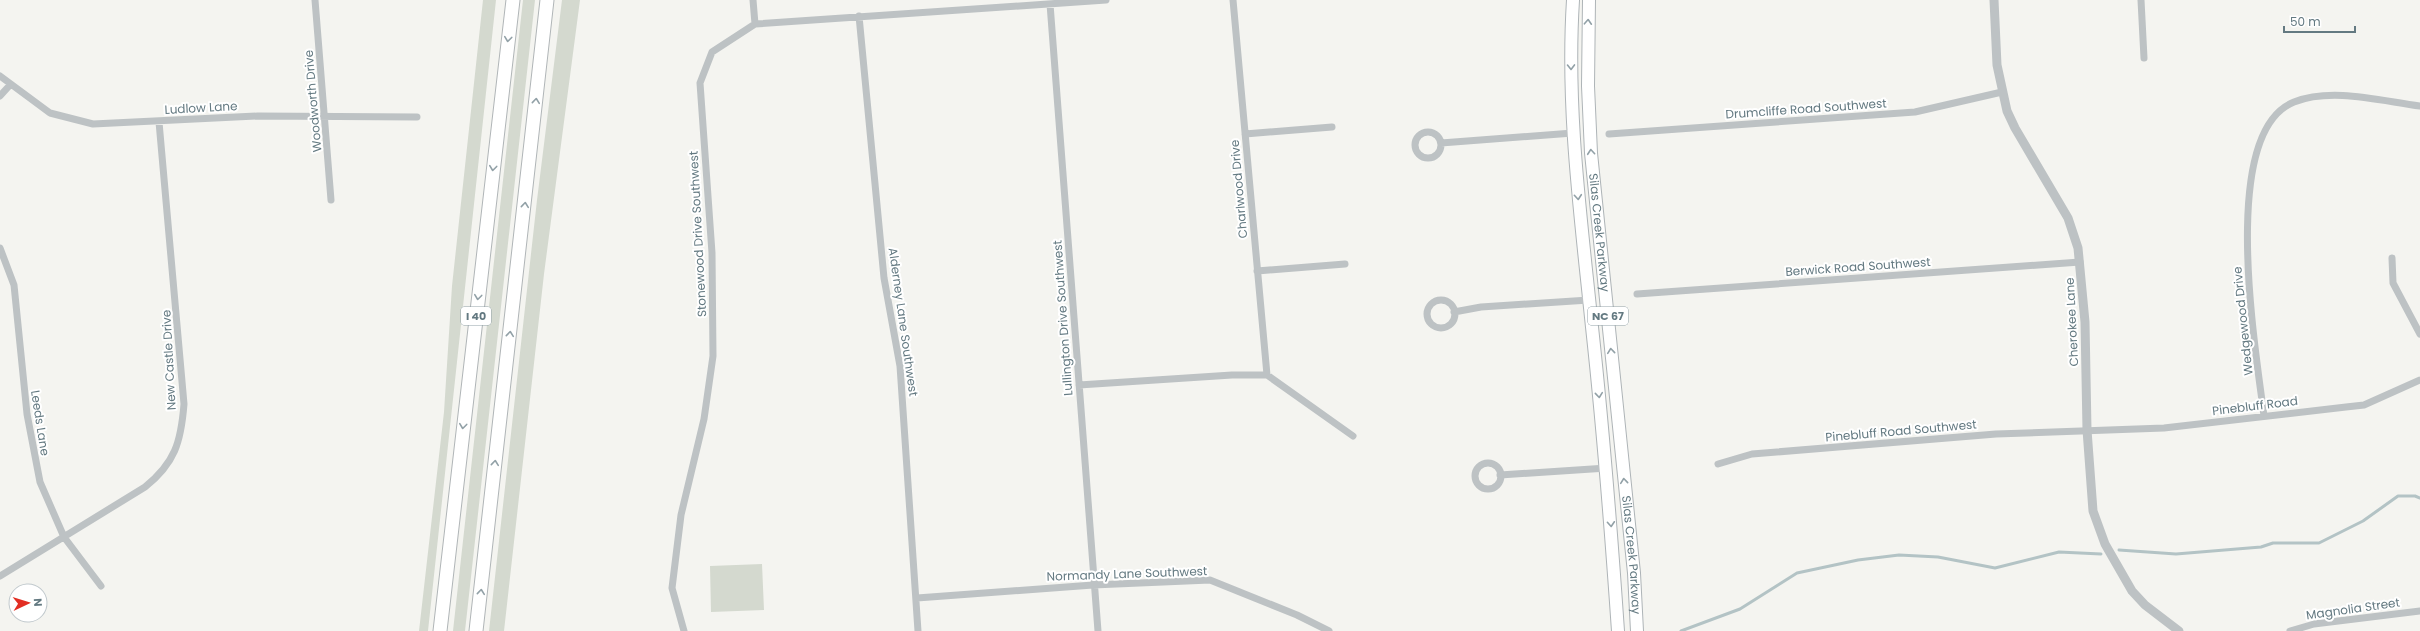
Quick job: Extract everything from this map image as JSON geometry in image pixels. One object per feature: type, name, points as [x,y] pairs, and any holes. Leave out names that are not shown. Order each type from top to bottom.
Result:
[{"type":"highway","name":"I 40","points":[[440,631],[512,0]]},
{"type":"highway","points":[[476,631],[547,0]]},
{"type":"main road","points":[[1567,0],[1571,28]]},
{"type":"main road","name":"Silas Creek Parkway","points":[[1573,0],[1571,28],[1573,133],[1607,468],[1618,631]]},
{"type":"main road","name":"Silas Creek Parkway","points":[[1589,0],[1588,86],[1591,146],[1634,573],[1637,631]]},
{"type":"street","name":"Woodworth Drive","points":[[315,0],[326,118],[331,200]]},
{"type":"street","points":[[753,0],[755,24],[1106,0]]},
{"type":"street","name":"Charlwood Drive","points":[[1233,0],[1266,375]]},
{"type":"street","name":"Cherokee Lane","points":[[1994,0],[1997,65],[2002,92],[2015,128],[2068,218],[2074,234],[2080,262],[2085,322],[2087,430],[2093,511],[2105,544],[2132,591],[2145,605],[2179,631]]},
{"type":"street","points":[[2142,0],[2144,58]]},
{"type":"street","name":"Lullington Drive Southwest","points":[[1050,4],[1093,585],[1098,631]]},
{"type":"street","name":"Alderney Lane Southwest","points":[[859,16],[884,278],[900,366],[918,631]]},
{"type":"street","name":"Stonewood Drive Southwest","points":[[684,631],[672,588],[681,515],[704,419],[714,356],[712,253],[700,83],[712,52],[755,24]]},
{"type":"street","name":"Ludlow Lane","points":[[0,76],[10,86],[50,113],[93,124],[258,116],[326,118],[417,117]]},
{"type":"street","points":[[0,96],[10,86]]},
{"type":"street","name":"Drumcliffe Road Southwest","points":[[1609,134],[1914,112],[2002,92]]},
{"type":"street","name":"Wedgewood Drive","points":[[2264,416],[2247,272],[2249,203],[2256,153],[2261,137],[2279,110],[2310,97],[2353,97],[2420,106]]},
{"type":"street","name":"New Castle Drive","points":[[0,576],[120,504],[162,474],[173,455],[183,422],[184,404],[179,330],[159,122]]},
{"type":"street","points":[[1245,134],[1332,127]]},
{"type":"street","points":[[1441,143],[1573,133]]},
{"type":"street","name":"Leeds Lane","points":[[0,248],[14,285],[21,367],[35,461],[49,506],[64,538],[101,586]]},
{"type":"street","points":[[2392,258],[2393,283],[2420,334]]},
{"type":"street","name":"Berwick Road Southwest","points":[[1637,294],[2080,262]]},
{"type":"street","points":[[1256,271],[1345,264]]},
{"type":"street","points":[[1454,312],[1481,307],[1589,300]]},
{"type":"street","points":[[1079,385],[1232,374],[1266,375],[1353,436]]},
{"type":"street","name":"Pinebluff Road","points":[[2087,430],[2164,428],[2364,405],[2420,380]]},
{"type":"street","name":"Pinebluff Road Southwest","points":[[1718,464],[1752,454],[1996,434],[2087,430]]},
{"type":"street","points":[[1500,475],[1607,468]]},
{"type":"street","name":"Normandy Lane Southwest","points":[[916,598],[1093,585],[1210,580],[1296,615],[1329,631]]},
{"type":"street","name":"Magnolia Street","points":[[2290,631],[2314,624],[2420,611]]},
{"type":"shaded area","points":[[483,0],[496,0],[428,631],[419,631],[444,412],[452,286]]},
{"type":"shaded area","points":[[523,0],[535,0],[465,631],[453,631]]},
{"type":"shaded area","points":[[562,0],[580,0],[544,274],[504,631],[489,631],[537,200]]},
{"type":"shaded area","points":[[762,564],[764,610],[711,612],[710,566]]},
{"type":"waterway","points":[[2119,550],[2176,554],[2261,547],[2273,543],[2319,543],[2363,521],[2398,496],[2415,496],[2420,498]]},
{"type":"waterway","points":[[1681,631],[1740,609],[1797,573],[1858,560],[1899,555],[1938,557],[1995,568],[2059,552],[2101,554]]}]
